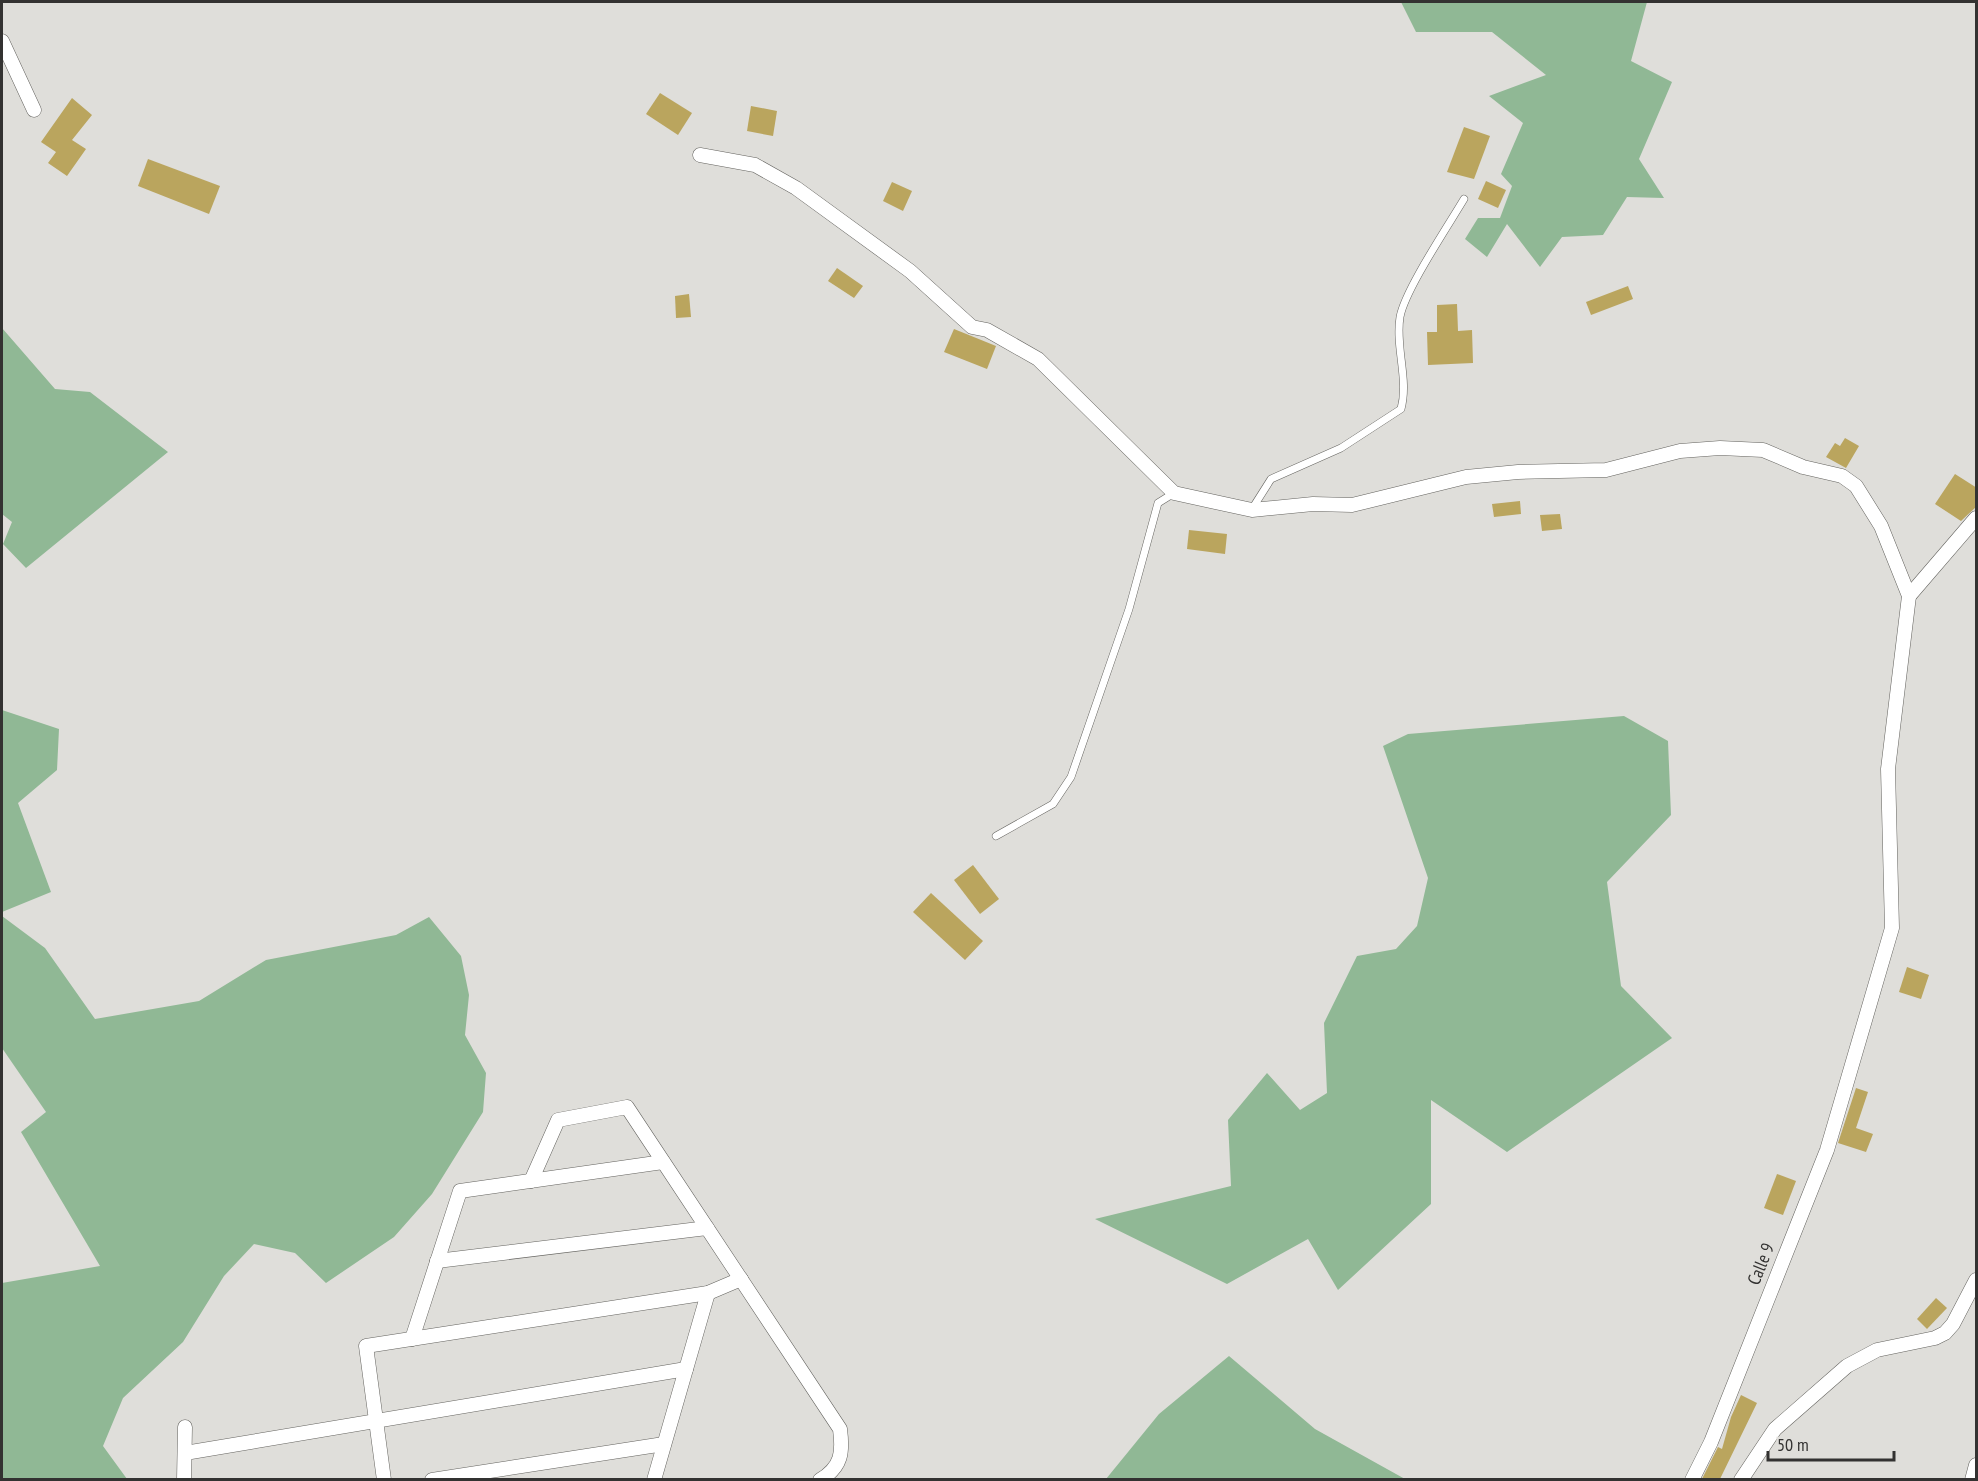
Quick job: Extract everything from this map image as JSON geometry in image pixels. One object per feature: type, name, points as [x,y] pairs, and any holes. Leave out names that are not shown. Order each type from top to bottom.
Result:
[{"type":"street","points":[[2,41],[34,110]]},
{"type":"street","points":[[700,155],[755,165],[796,188],[910,271],[972,327],[987,330],[1038,359],[1174,493],[1252,510],[1289,505],[1352,504],[1466,477],[1518,472],[1606,470],[1680,451],[1720,448],[1763,450],[1803,467],[1842,476],[1856,486],[1881,526],[1909,597],[1977,518]]},
{"type":"street","name":"Calle 9","points":[[1692,1479],[1711,1442],[1827,1150],[1856,1059],[1892,928],[1888,769],[1909,597]]},
{"type":"street","points":[[531,1181],[558,1120],[627,1107],[840,1429],[843,1453],[835,1467],[820,1479]]},
{"type":"street","points":[[412,1339],[460,1191],[663,1161]]},
{"type":"street","points":[[437,1261],[707,1228]]},
{"type":"street","points":[[384,1479],[366,1346],[708,1293],[741,1279]]},
{"type":"street","points":[[1741,1479],[1775,1428],[1847,1366],[1878,1350],[1935,1338],[1945,1333],[1953,1324],[1977,1280]]},
{"type":"street","points":[[654,1479],[708,1293]]},
{"type":"street","points":[[185,1453],[686,1369]]},
{"type":"street","points":[[184,1479],[185,1427]]},
{"type":"street","points":[[432,1479],[664,1443]]},
{"type":"street","points":[[1972,1479],[1977,1465]]},
{"type":"lane","points":[[1252,510],[1271,479],[1341,448],[1401,409],[1405,396],[1400,318],[1407,299],[1464,199]]},
{"type":"lane","points":[[996,836],[1053,804],[1071,777],[1129,609],[1155,510],[1158,503],[1174,493]]},
{"type":"green space","points":[[1401,2],[1647,2],[1631,61],[1672,82],[1639,159],[1664,198],[1627,197],[1603,235],[1562,237],[1540,267],[1507,224],[1487,257],[1465,239],[1478,218],[1500,218],[1512,186],[1501,174],[1523,123],[1489,96],[1546,75],[1492,32],[1416,32]]},
{"type":"green space","points":[[2,328],[55,389],[90,392],[168,452],[26,568],[3,544],[12,522],[2,514]]},
{"type":"green space","points":[[2,710],[59,729],[57,770],[18,803],[51,892],[2,912]]},
{"type":"green space","points":[[1624,716],[1668,741],[1671,815],[1607,882],[1621,986],[1672,1038],[1507,1152],[1431,1100],[1431,1204],[1338,1290],[1308,1239],[1227,1284],[1095,1219],[1231,1186],[1228,1120],[1267,1073],[1300,1110],[1327,1093],[1324,1023],[1357,956],[1396,949],[1417,926],[1428,878],[1383,746],[1408,734]]},
{"type":"green space","points":[[2,916],[45,948],[95,1019],[199,1001],[266,960],[396,935],[429,917],[461,956],[469,995],[465,1035],[486,1073],[483,1112],[432,1194],[394,1237],[326,1283],[295,1253],[254,1244],[224,1276],[183,1342],[123,1398],[103,1446],[127,1479],[2,1479],[2,1283],[100,1266],[21,1132],[46,1112],[2,1048]]},
{"type":"green space","points":[[1229,1356],[1315,1429],[1405,1479],[1106,1479],[1159,1414]]},
{"type":"building","points":[[660,93],[692,113],[678,135],[646,114]]},
{"type":"building","points":[[72,98],[92,115],[72,140],[86,149],[67,176],[48,163],[56,152],[41,142]]},
{"type":"building","points":[[751,106],[777,111],[773,136],[747,131]]},
{"type":"building","points":[[1464,127],[1490,136],[1474,179],[1447,172]]},
{"type":"building","points":[[148,159],[220,186],[209,214],[138,186]]},
{"type":"building","points":[[1486,181],[1506,190],[1498,208],[1478,199]]},
{"type":"building","points":[[892,182],[912,191],[903,211],[883,201]]},
{"type":"building","points":[[837,268],[863,286],[854,298],[828,281]]},
{"type":"building","points":[[1628,286],[1633,299],[1591,315],[1586,302]]},
{"type":"building","points":[[689,294],[691,317],[676,318],[675,296]]},
{"type":"building","points":[[1457,304],[1458,331],[1472,330],[1473,363],[1428,365],[1427,332],[1437,332],[1437,305]]},
{"type":"building","points":[[954,329],[996,346],[987,369],[944,352]]},
{"type":"building","points":[[1845,438],[1859,446],[1846,468],[1826,457],[1835,443],[1840,446]]},
{"type":"building","points":[[1955,474],[1977,488],[1977,506],[1961,521],[1935,504]]},
{"type":"building","points":[[1520,501],[1521,514],[1494,517],[1492,504]]},
{"type":"building","points":[[1560,514],[1562,529],[1542,531],[1540,515]]},
{"type":"building","points":[[1189,530],[1227,534],[1225,554],[1187,549]]},
{"type":"building","points":[[973,865],[999,899],[980,914],[954,880]]},
{"type":"building","points":[[931,893],[983,941],[965,960],[913,912]]},
{"type":"building","points":[[1907,967],[1929,975],[1921,999],[1899,992]]},
{"type":"building","points":[[1856,1088],[1868,1092],[1856,1128],[1873,1134],[1866,1152],[1838,1143]]},
{"type":"building","points":[[1777,1174],[1796,1181],[1783,1215],[1764,1208]]},
{"type":"building","points":[[1936,1298],[1947,1308],[1927,1329],[1917,1319]]},
{"type":"building","points":[[1741,1395],[1757,1403],[1720,1479],[1702,1479],[1718,1447],[1722,1449],[1731,1417]]}]
